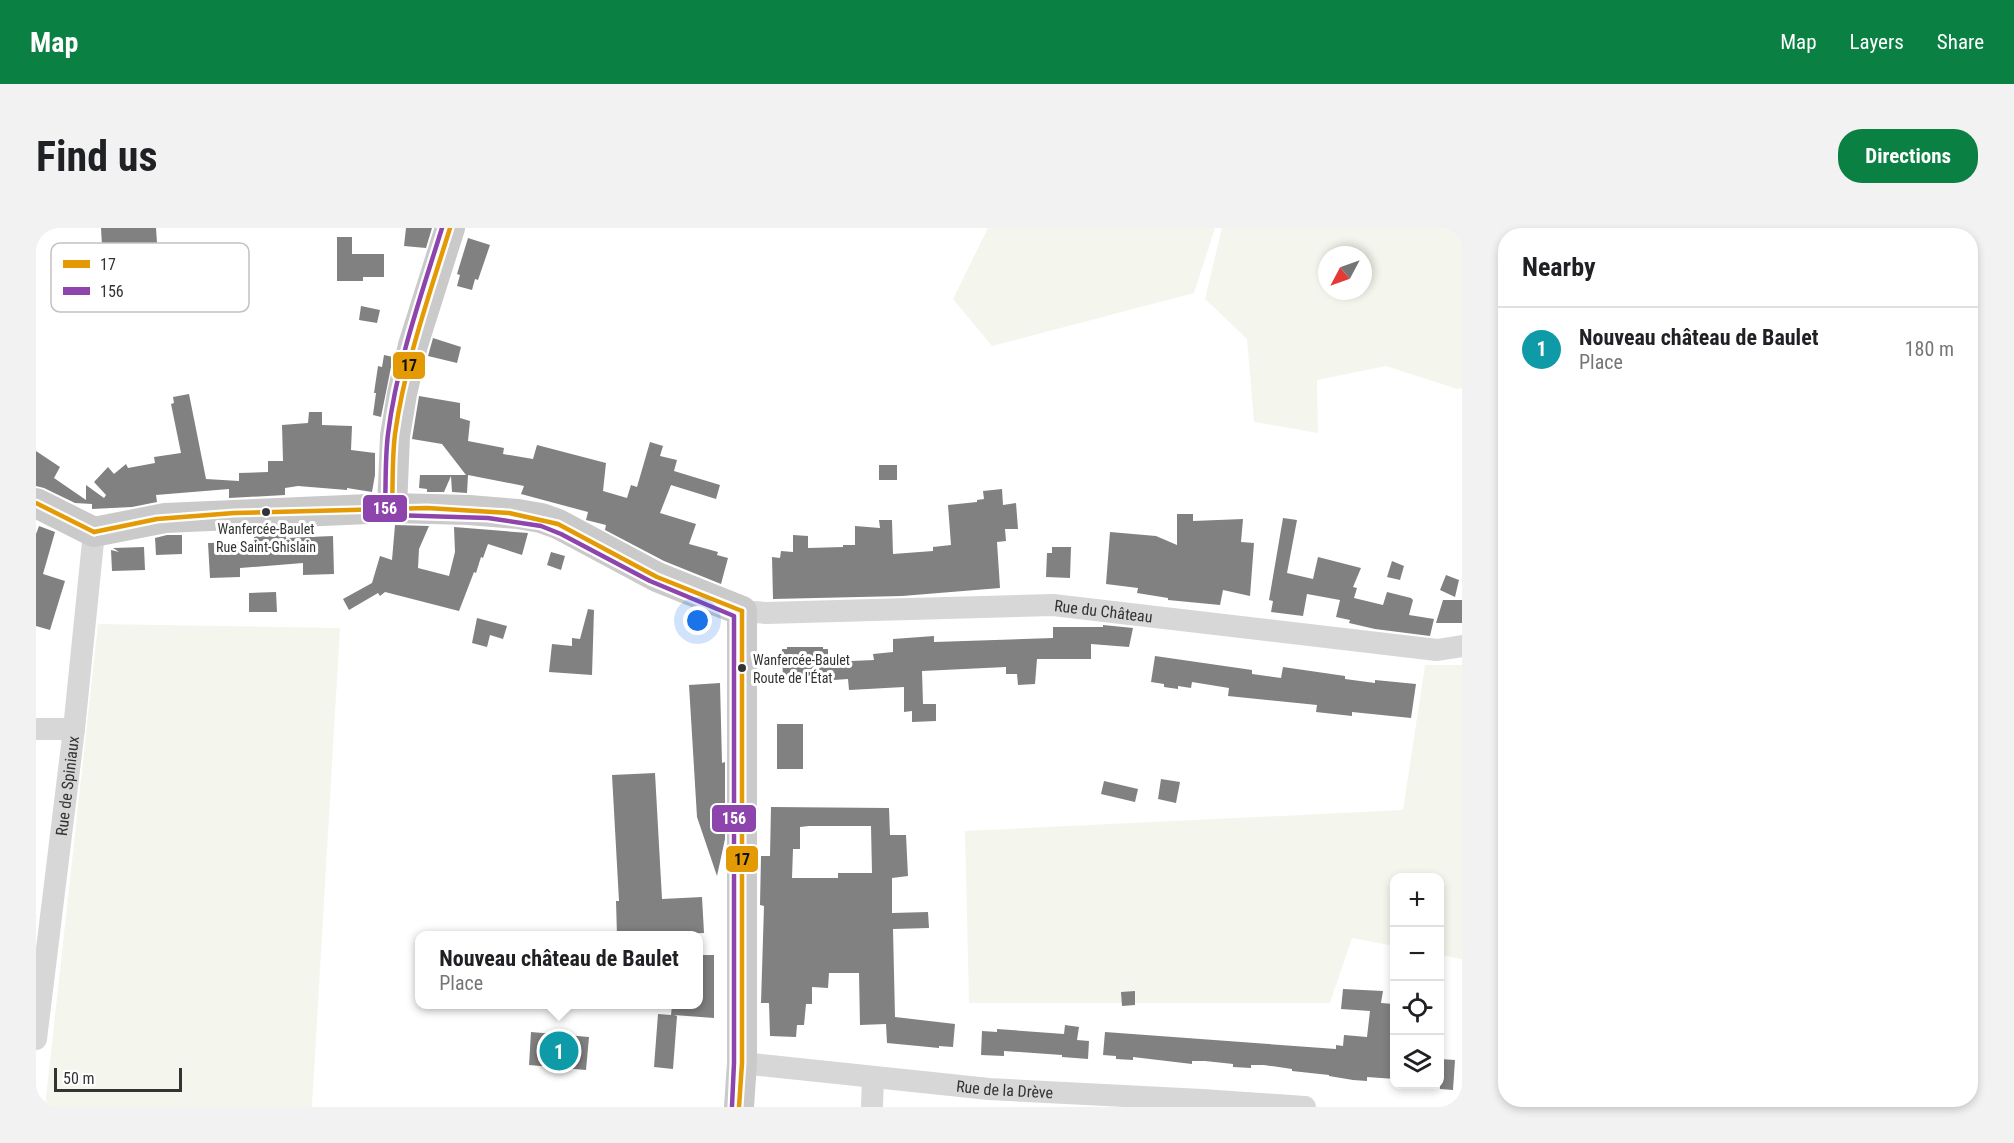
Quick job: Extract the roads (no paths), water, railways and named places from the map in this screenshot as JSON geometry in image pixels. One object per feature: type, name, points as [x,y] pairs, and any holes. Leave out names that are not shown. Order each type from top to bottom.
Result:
[{"type":"main road","points":[[392,508],[395,436],[402,394],[413,345],[450,228]]},
{"type":"main road","points":[[36,503],[94,532],[165,518],[392,508],[518,514],[541,518],[578,534],[657,577],[742,611],[742,1064],[739,1107]]},
{"type":"street","name":"Rue de Spiniaux","points":[[36,1040],[74,729],[94,532]]},
{"type":"street","name":"Rue du Château","points":[[742,611],[766,613],[1053,605],[1437,650],[1462,646]]},
{"type":"street","points":[[36,729],[74,729]]},
{"type":"street","name":"Rue de la Drève","points":[[742,1064],[989,1089],[1305,1107]]},
{"type":"street","points":[[872,1107],[873,1077]]},
{"type":"place","name":"Wanfercée-Baulet Rue Saint-Ghislain","points":[[266,512]]},
{"type":"place","name":"Wanfercée-Baulet Route de l'État","points":[[742,668]]},
{"type":"place","name":"Nouveau château de Baulet","points":[[559,1051]]}]
